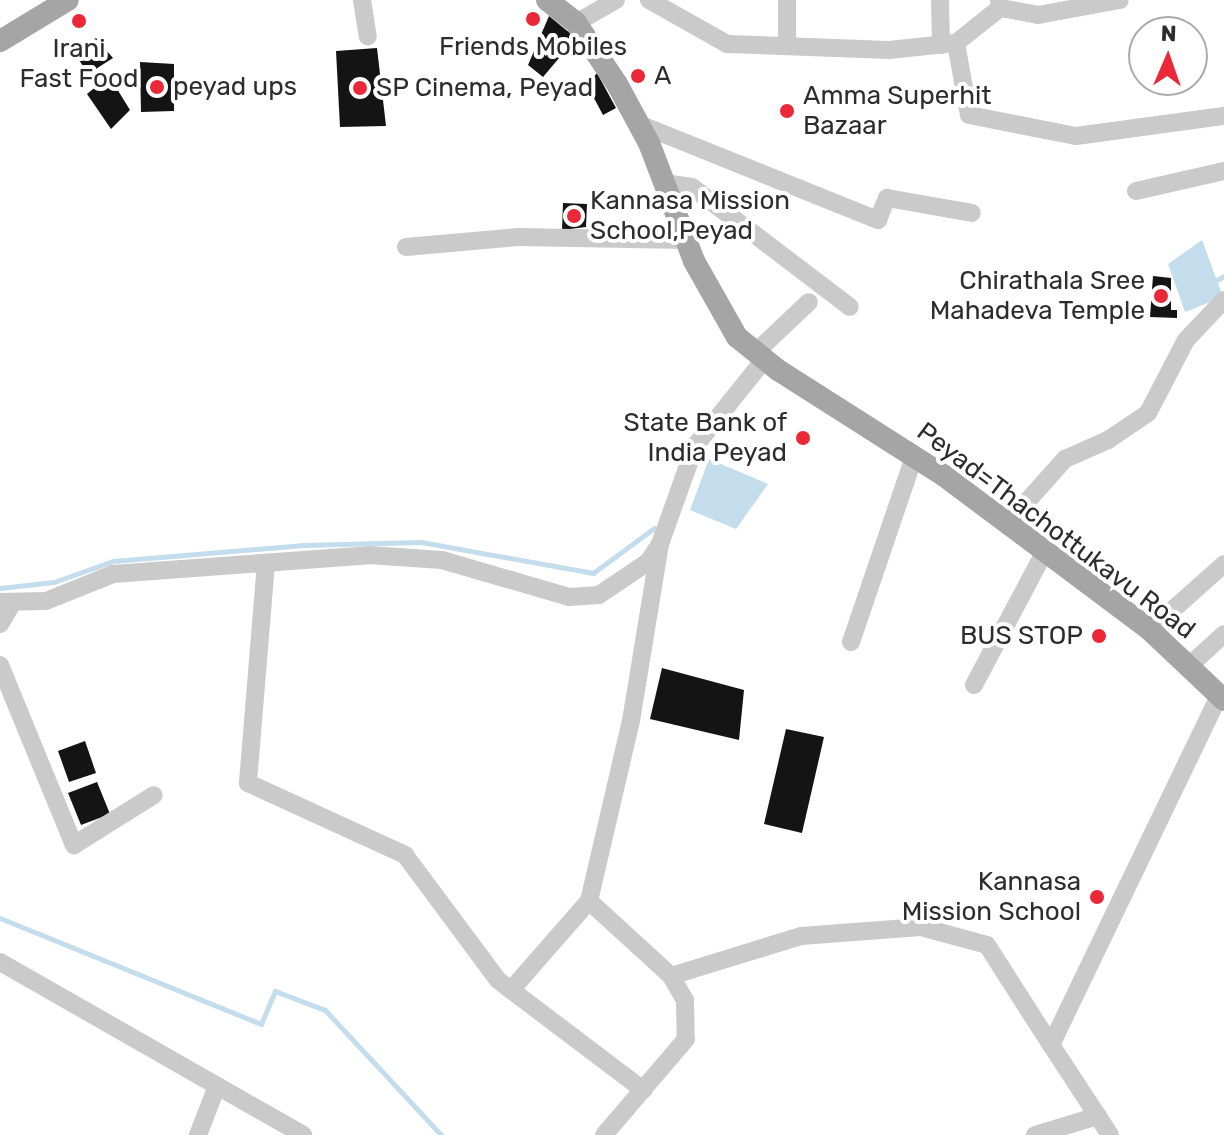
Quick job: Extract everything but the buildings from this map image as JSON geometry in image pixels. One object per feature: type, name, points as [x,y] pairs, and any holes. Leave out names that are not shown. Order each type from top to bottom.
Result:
[{"type":"main road","points":[[0,40],[68,0]]},
{"type":"main road","name":"Peyad=Thachottukavu Road","points":[[547,0],[576,23],[639,124],[686,240],[737,337],[760,356],[914,457],[1150,630],[1222,698]]},
{"type":"street","points":[[362,0],[368,37]]},
{"type":"street","points":[[576,23],[616,0]]},
{"type":"street","points":[[649,0],[727,44],[794,44],[889,50],[949,44],[999,4],[1038,15],[1120,0]]},
{"type":"street","points":[[787,0],[794,44]]},
{"type":"street","points":[[940,0],[969,115],[1076,136],[1224,116]]},
{"type":"street","points":[[639,124],[878,220],[887,198],[972,213]]},
{"type":"street","points":[[1136,191],[1224,171]]},
{"type":"street","points":[[664,183],[692,187],[850,307]]},
{"type":"street","points":[[406,247],[517,237],[686,240]]},
{"type":"street","points":[[1007,524],[1065,459],[1148,413],[1186,340],[1224,300]]},
{"type":"street","points":[[511,990],[589,901],[631,721],[660,544],[695,446],[760,356],[809,302]]},
{"type":"street","points":[[851,642],[914,457]]},
{"type":"street","points":[[0,624],[6,603],[46,601],[113,574],[410,556],[585,598],[624,580],[648,562],[660,544]]},
{"type":"street","points":[[974,685],[1044,553]]},
{"type":"street","points":[[266,563],[248,783],[405,855],[498,980],[643,1090]]},
{"type":"street","points":[[1150,630],[1224,564]]},
{"type":"street","points":[[1189,666],[1224,634]]},
{"type":"street","points":[[0,665],[74,845],[154,795]]},
{"type":"street","points":[[1051,1045],[1113,925],[1222,698]]},
{"type":"street","points":[[589,901],[671,976],[685,1000],[686,1039],[604,1135]]},
{"type":"street","points":[[671,976],[801,936],[921,927],[987,945],[1110,1135]]},
{"type":"street","points":[[0,962],[303,1135]]},
{"type":"street","points":[[198,1135],[217,1086]]},
{"type":"street","points":[[1035,1135],[1098,1116]]},
{"type":"water","points":[[1202,240],[1223,297],[1185,312],[1168,264]]},
{"type":"water","points":[[709,459],[768,484],[736,529],[690,510]]},
{"type":"waterway","points":[[1211,283],[1224,276]]},
{"type":"waterway","points":[[0,588],[54,582],[113,561],[303,545],[421,542],[593,573],[654,528]]},
{"type":"waterway","points":[[0,918],[261,1024],[275,991],[325,1010],[441,1135]]},
{"type":"place","name":"Friends Mobiles","points":[[533,19]]},
{"type":"place","name":"Irani Fast Food","points":[[79,21]]},
{"type":"place","name":"A","points":[[638,76]]},
{"type":"place","name":"peyad ups","points":[[157,87]]},
{"type":"place","name":"SP Cinema, Peyad","points":[[360,88]]},
{"type":"place","name":"Amma Superhit Bazaar","points":[[787,111]]},
{"type":"place","name":"Kannasa Mission School,Peyad","points":[[574,216]]},
{"type":"place","name":"Chirathala Sree Mahadeva Temple","points":[[1161,296]]},
{"type":"place","name":"State Bank of India Peyad","points":[[803,438]]},
{"type":"place","name":"BUS STOP","points":[[1099,636]]},
{"type":"place","name":"Kannasa Mission School","points":[[1097,897]]}]
